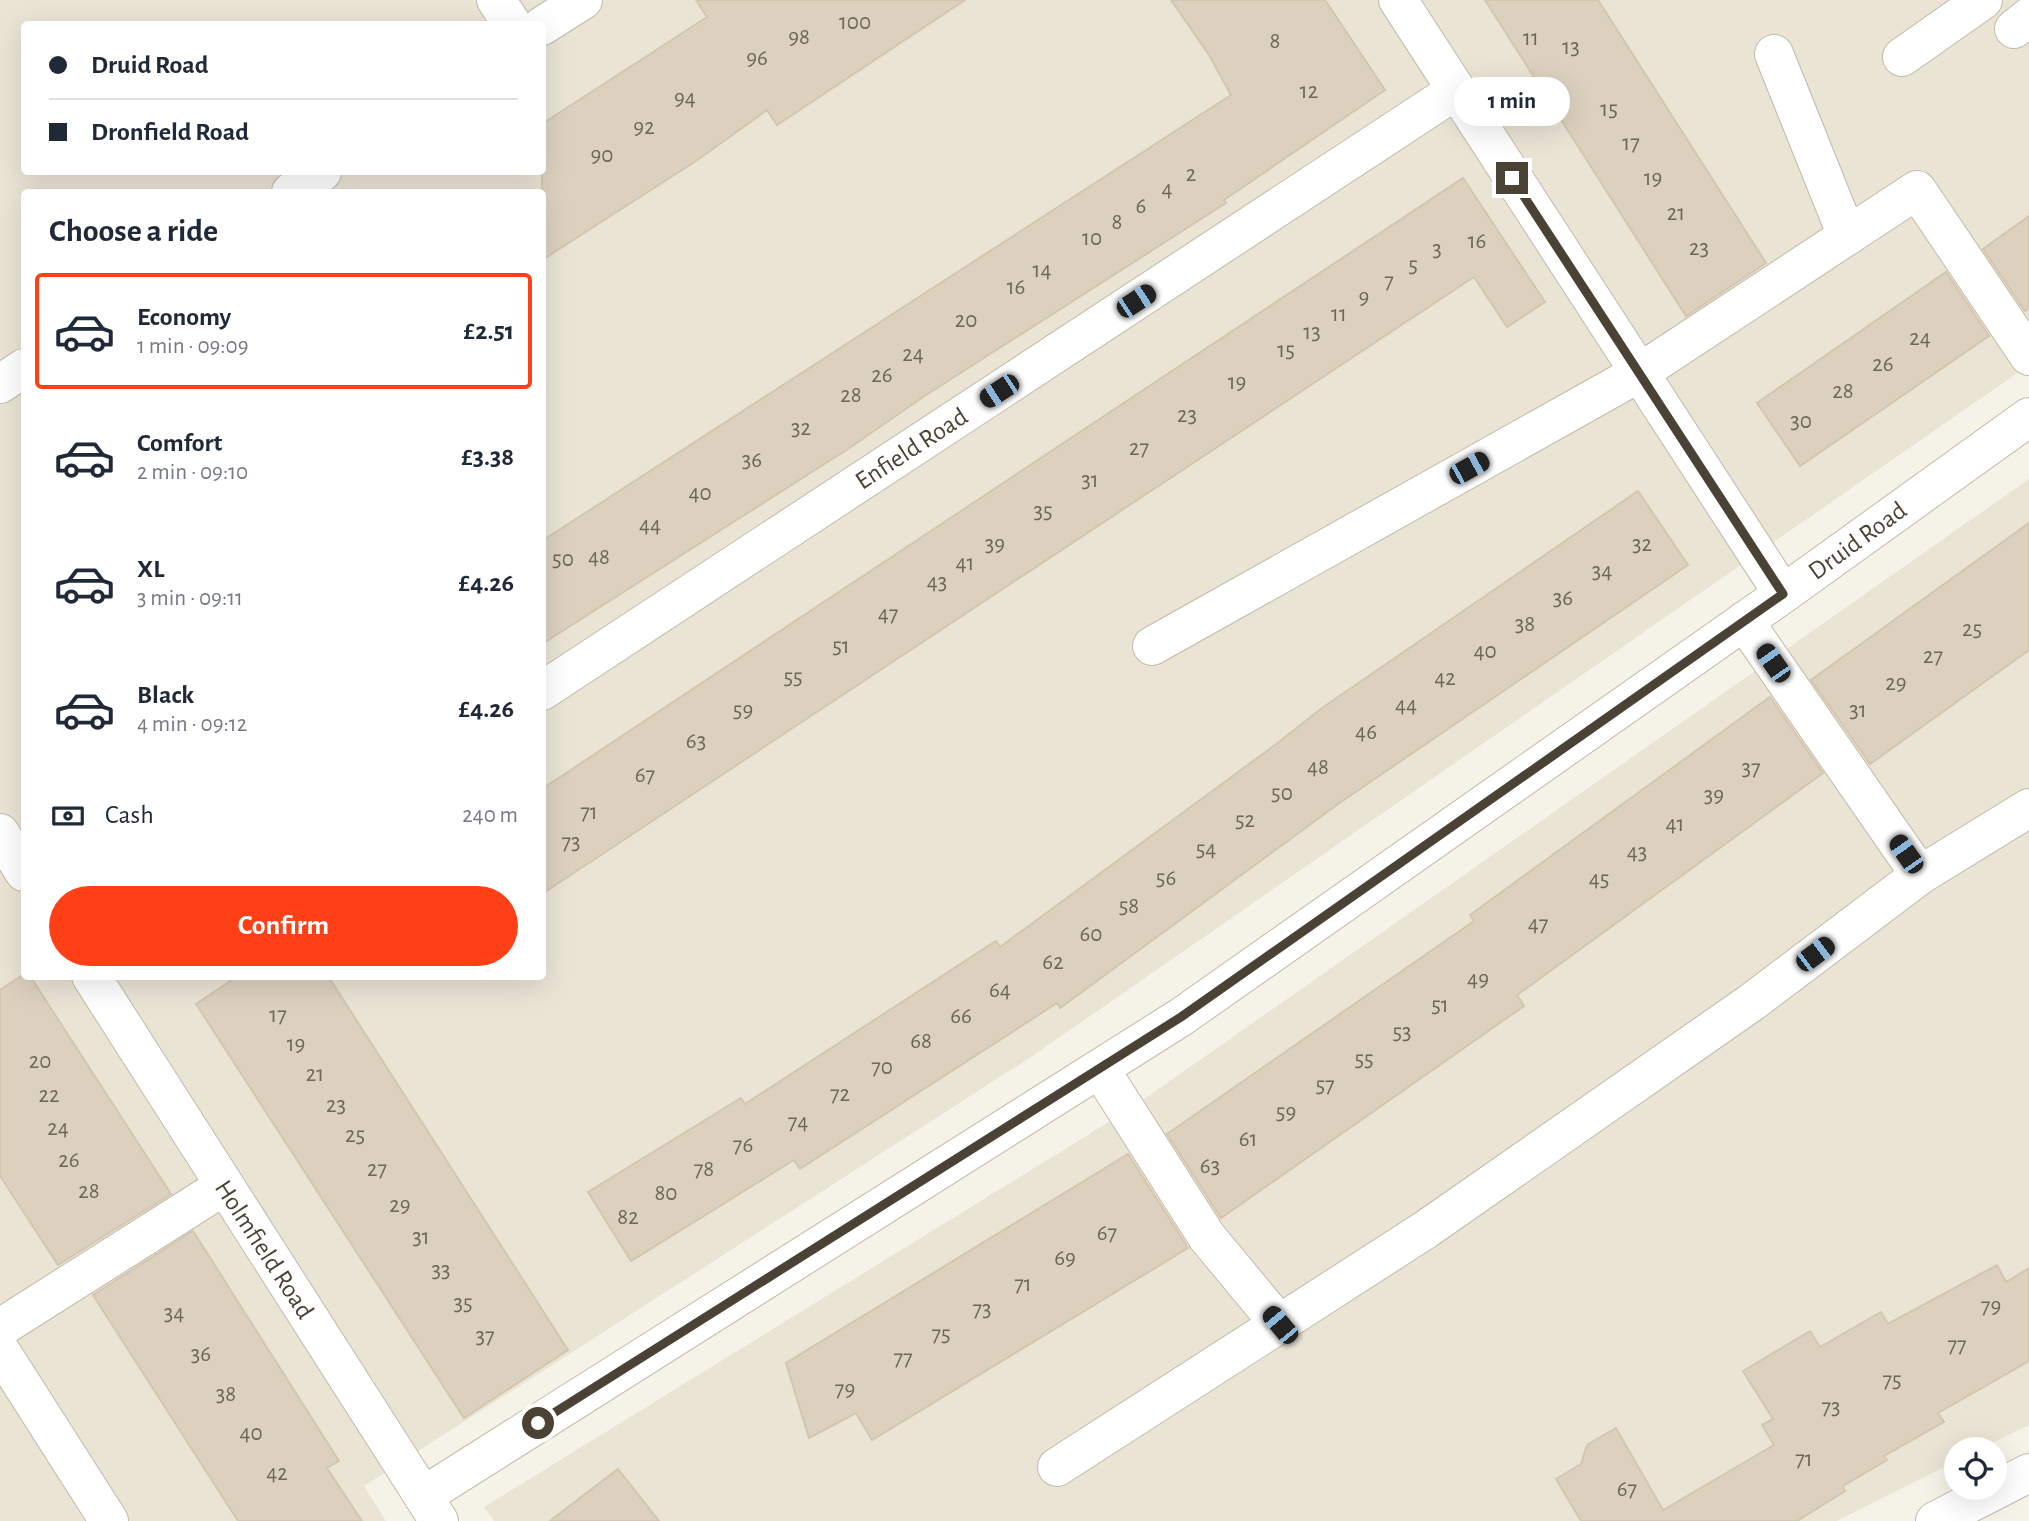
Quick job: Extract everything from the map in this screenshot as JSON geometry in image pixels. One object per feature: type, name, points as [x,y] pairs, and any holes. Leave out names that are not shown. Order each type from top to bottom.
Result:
[{"type":"street","points":[[496,0],[510,21]]},
{"type":"street","points":[[546,23],[583,0]]},
{"type":"street","points":[[1398,0],[1783,594]]},
{"type":"street","points":[[1902,57],[1983,0]]},
{"type":"street","points":[[1774,54],[1847,236]]},
{"type":"street","name":"Enfield Road","points":[[546,688],[1455,91]]},
{"type":"street","points":[[295,189],[317,175]]},
{"type":"street","points":[[1152,646],[1639,373],[1917,190],[2029,356]]},
{"type":"street","points":[[0,384],[21,370]]},
{"type":"street","name":"Druid Road","points":[[431,1508],[1181,1017],[1783,594],[2029,417]]},
{"type":"street","points":[[1744,621],[1920,875]]},
{"type":"street","points":[[1057,1467],[1425,1230],[1752,1002],[1920,875],[2029,808]]},
{"type":"street","points":[[0,833],[21,867]]},
{"type":"street","name":"Holmfield Road","points":[[99,980],[224,1186],[431,1508]]},
{"type":"street","points":[[1100,1069],[1207,1237],[1280,1325]]},
{"type":"street","points":[[0,1328],[224,1186]]},
{"type":"street","points":[[0,1350],[109,1521]]},
{"type":"street","points":[[1934,1521],[2029,1473]]},
{"type":"shaded area","points":[[0,0],[2029,0],[2029,365],[1031,1057],[364,1486],[386,1521],[0,1521]]},
{"type":"shaded area","points":[[2029,479],[2029,1425],[2004,1437],[1944,1437],[1944,1467],[1837,1521],[494,1521],[484,1507],[1130,1109]]},
{"type":"building","points":[[696,0],[965,0],[777,125],[767,110],[696,161],[546,257],[546,189],[542,189],[542,175],[546,175],[546,121],[707,17]]},
{"type":"building","points":[[1171,0],[1325,0],[1385,90],[1224,200],[1226,203],[546,641],[546,538],[1231,95],[1209,55]]},
{"type":"building","points":[[1485,0],[1598,0],[1766,263],[1686,316]]},
{"type":"building","points":[[1463,178],[1545,302],[1507,327],[1474,277],[546,891],[546,786]]},
{"type":"building","points":[[2029,216],[2029,308],[2025,311],[1983,249]]},
{"type":"building","points":[[1946,272],[1989,336],[1800,466],[1757,403]]},
{"type":"building","points":[[1638,491],[1688,565],[1338,804],[1060,1008],[1057,1003],[800,1169],[794,1160],[631,1261],[588,1192],[741,1098],[745,1104],[996,941],[1000,947],[1322,708]]},
{"type":"building","points":[[2029,523],[2029,650],[1870,764],[1811,680]]},
{"type":"building","points":[[1770,697],[1823,773],[1517,995],[1524,1006],[1221,1218],[1167,1134],[1474,921],[1470,915]]},
{"type":"building","points":[[21,976],[21,980],[33,980],[171,1194],[58,1265],[0,1176],[0,990]]},
{"type":"building","points":[[232,980],[331,980],[568,1350],[464,1418],[196,1004]]},
{"type":"building","points":[[1128,1154],[1188,1248],[872,1440],[856,1413],[809,1438],[786,1363]]},
{"type":"building","points":[[193,1231],[339,1461],[327,1468],[362,1521],[238,1521],[93,1295]]},
{"type":"building","points":[[1997,1265],[2006,1282],[2029,1268],[2029,1361],[1938,1413],[1944,1422],[1884,1456],[1887,1460],[1843,1486],[1845,1491],[1797,1521],[1581,1521],[1556,1479],[1581,1464],[1587,1445],[1616,1428],[1663,1510],[1774,1445],[1762,1425],[1773,1419],[1743,1371],[1810,1331],[1820,1347],[1881,1312],[1888,1324]]},
{"type":"building","points":[[618,1469],[659,1521],[550,1521]]},
{"type":"route","points":[[538,1423],[1181,1017],[1783,594],[1512,178]]}]
